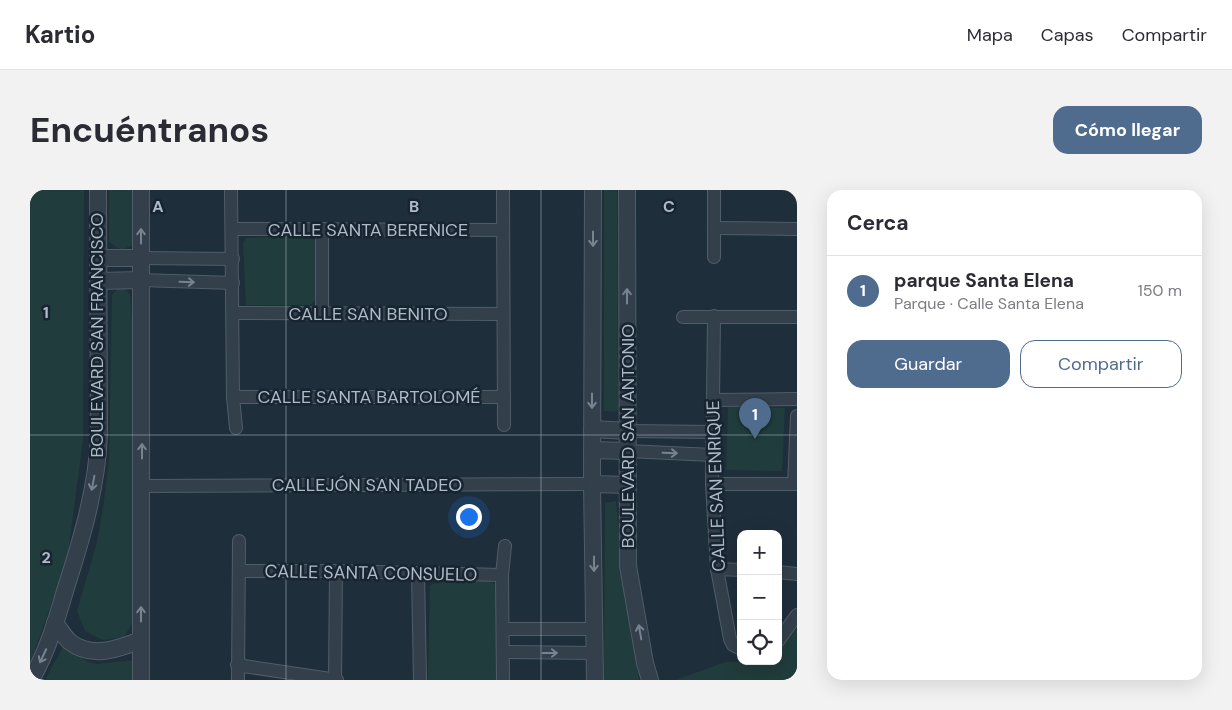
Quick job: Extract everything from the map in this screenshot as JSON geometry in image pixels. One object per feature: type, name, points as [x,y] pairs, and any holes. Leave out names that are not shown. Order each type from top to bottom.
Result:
[{"type":"street","name":"BOULEVARD SAN FRANCISCO","points":[[31,680],[46,650],[82,538],[97,466],[99,435],[98,190]]},
{"type":"street","points":[[141,190],[141,680]]},
{"type":"street","name":"CALLE SANTA BARTOLOMÉ","points":[[231,190],[233,229],[233,397],[504,397],[503,190]]},
{"type":"street","name":"BOULEVARD SAN ANTONIO","points":[[593,190],[592,484],[595,680]]},
{"type":"street","name":"BOULEVARD SAN ANTONIO","points":[[626,190],[628,566],[645,663],[650,680]]},
{"type":"street","points":[[714,190],[714,257]]},
{"type":"street","points":[[715,228],[797,229]]},
{"type":"street","name":"CALLE SANTA BERENICE","points":[[233,229],[503,230]]},
{"type":"street","points":[[322,230],[322,313]]},
{"type":"street","points":[[98,258],[233,259]]},
{"type":"street","points":[[98,281],[141,280],[233,283]]},
{"type":"street","name":"CALLE SAN BENITO","points":[[233,313],[503,314]]},
{"type":"street","points":[[683,316],[797,317]]},
{"type":"street","name":"CALLE SAN ENRIQUE","points":[[714,316],[712,484],[716,569],[730,640],[737,647]]},
{"type":"street","points":[[233,397],[236,428]]},
{"type":"street","points":[[504,397],[504,425]]},
{"type":"street","points":[[713,400],[797,399]]},
{"type":"street","points":[[712,484],[795,484],[797,416]]},
{"type":"street","points":[[592,429],[713,432]]},
{"type":"street","points":[[592,450],[713,455]]},
{"type":"street","points":[[592,484],[628,485]]},
{"type":"street","name":"CALLEJÓN SAN TADEO","points":[[142,486],[592,484]]},
{"type":"street","points":[[238,680],[239,542]]},
{"type":"street","points":[[503,680],[502,575],[505,546]]},
{"type":"street","points":[[716,569],[737,570]]},
{"type":"street","name":"CALLE SANTA CONSUELO","points":[[239,571],[502,575]]},
{"type":"street","points":[[238,665],[336,680],[336,571]]},
{"type":"street","points":[[782,572],[797,574]]},
{"type":"street","points":[[418,574],[420,680]]},
{"type":"street","points":[[782,636],[797,615]]},
{"type":"street","points":[[55,623],[70,641],[82,649],[111,650],[141,640]]},
{"type":"street","points":[[504,629],[594,629]]},
{"type":"street","points":[[504,652],[596,653]]},
{"type":"green space","points":[[30,190],[84,190],[83,440],[67,561],[30,663]]},
{"type":"green space","points":[[109,190],[134,190],[135,244],[121,250],[109,242]]},
{"type":"green space","points":[[604,190],[617,190],[618,409],[615,412],[604,411]]},
{"type":"green space","points":[[301,237],[316,240],[317,298],[310,305],[246,305],[243,243],[246,238]]},
{"type":"green space","points":[[121,285],[130,294],[133,334],[134,620],[124,637],[103,640],[85,631],[77,611],[97,542],[103,508],[109,460],[112,295]]},
{"type":"green space","points":[[728,406],[785,408],[782,471],[726,470]]},
{"type":"green space","points":[[616,501],[624,591],[639,680],[604,680],[605,503]]},
{"type":"green space","points":[[449,579],[489,581],[496,585],[498,680],[428,680],[430,585]]},
{"type":"green space","points":[[797,628],[797,680],[676,680],[725,662],[737,662],[737,665],[782,665],[782,647]]},
{"type":"green space","points":[[64,645],[86,661],[96,664],[135,660],[134,680],[45,680]]},
{"type":"place","name":"parque Santa Elena","points":[[755,439]]}]
